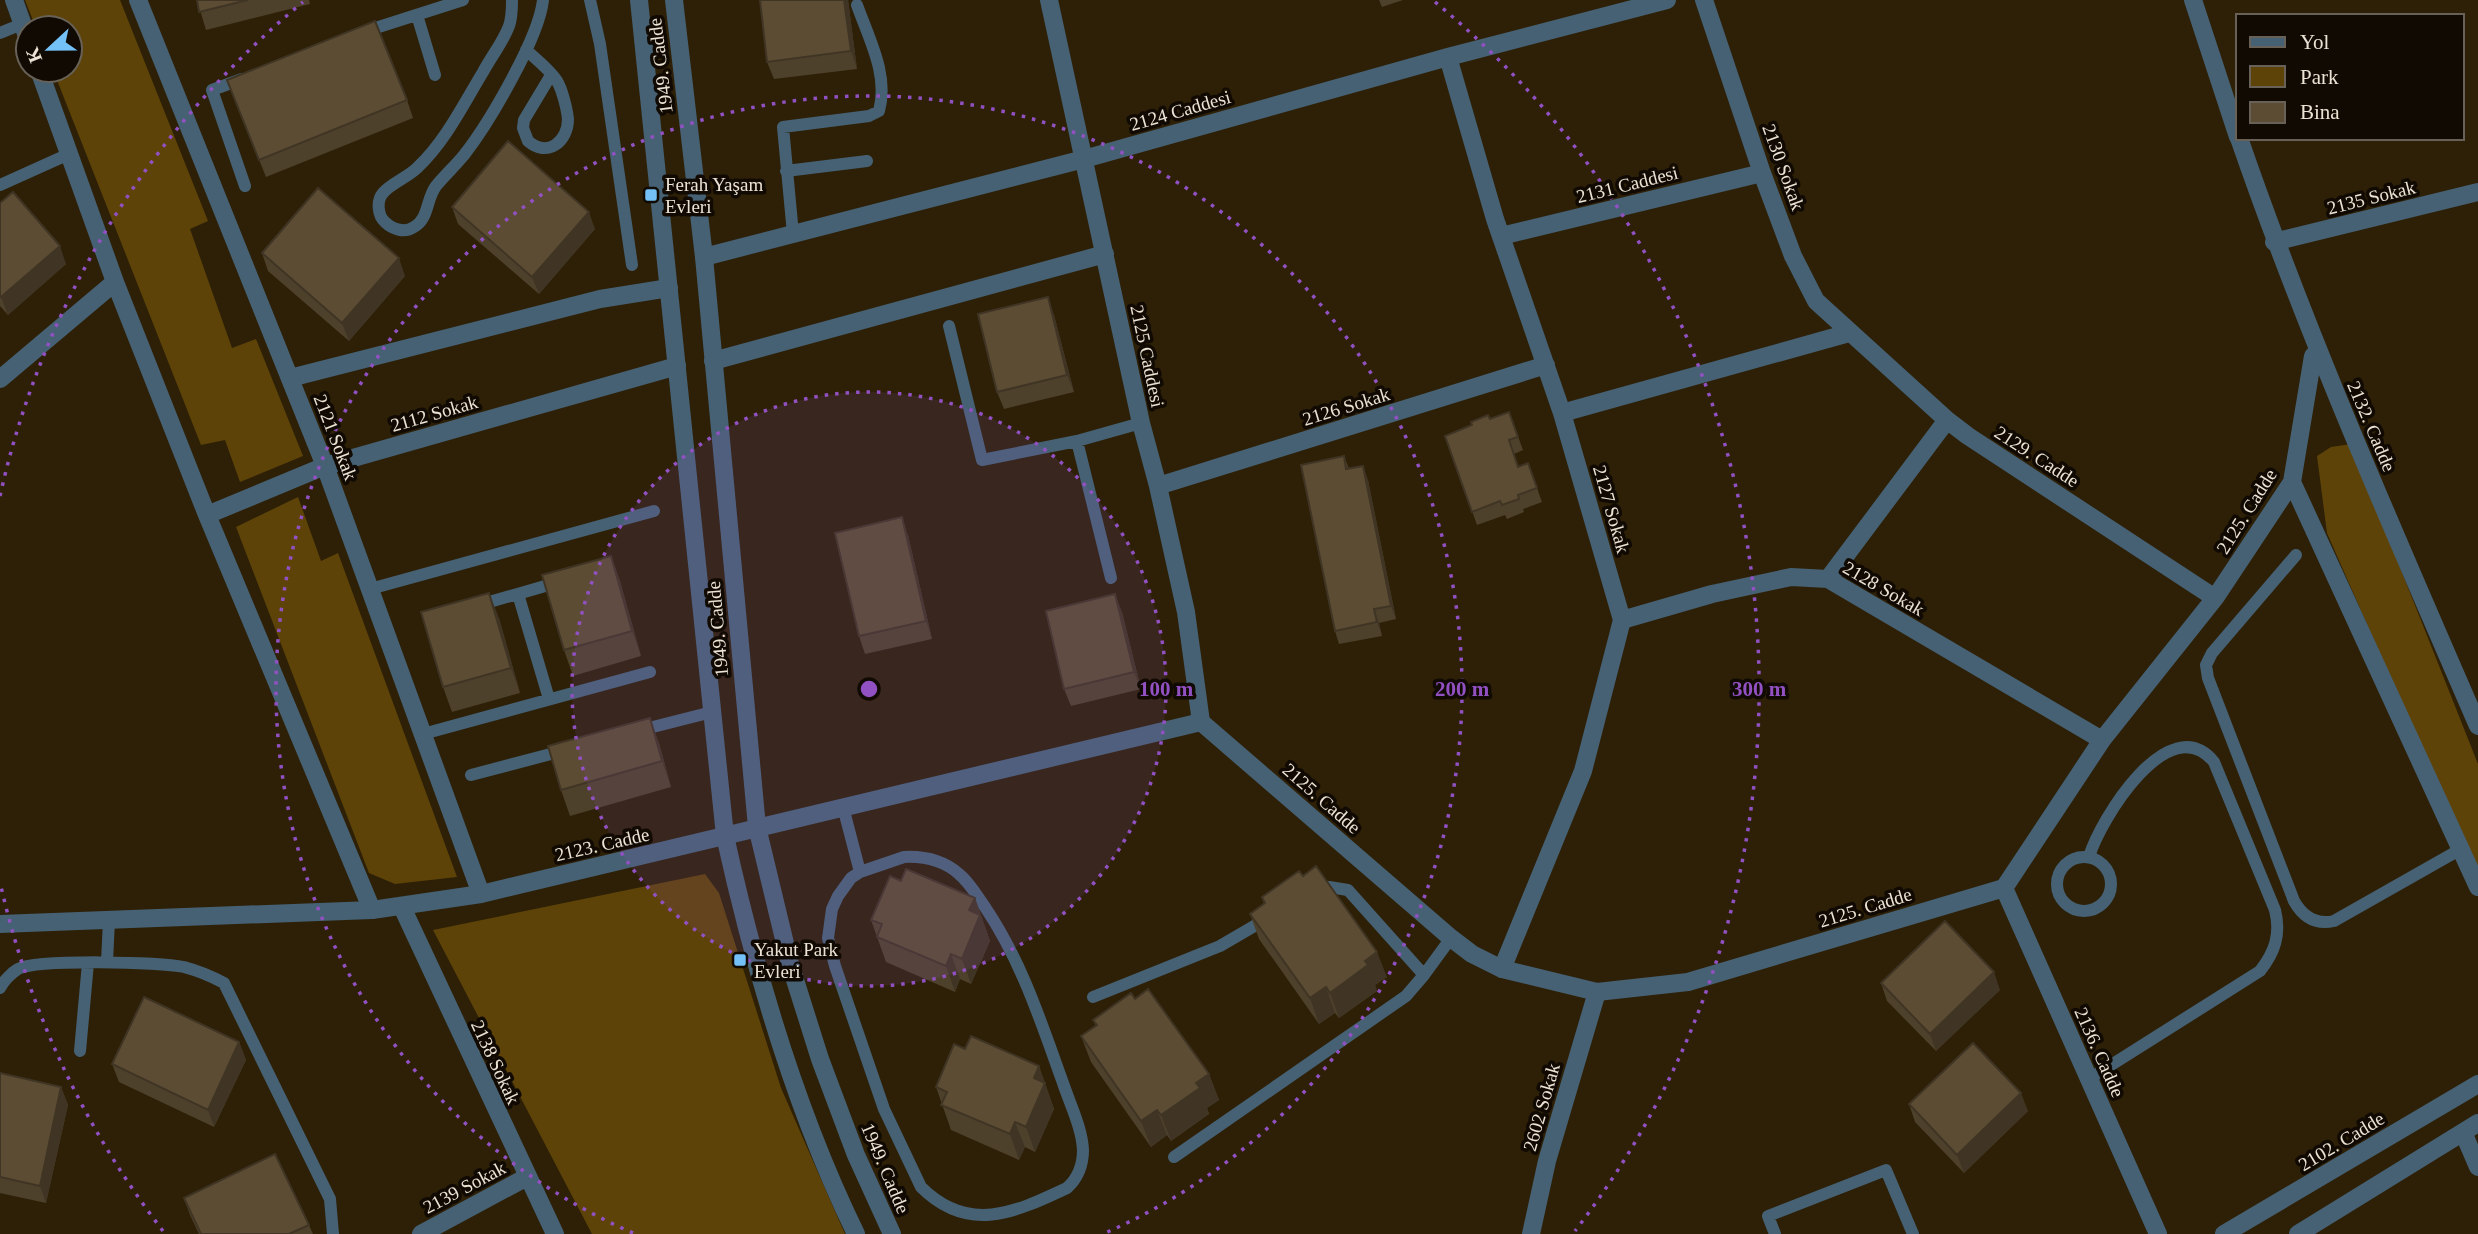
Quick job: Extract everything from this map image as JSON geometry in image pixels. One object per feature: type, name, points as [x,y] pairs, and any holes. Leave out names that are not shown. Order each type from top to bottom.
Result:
[{"type":"street","name":"2121 Sokak","points":[[138,0],[325,466],[481,894]]},
{"type":"street","name":"1949. Cadde","points":[[639,0],[725,836],[743,916],[797,1091],[834,1188],[856,1234]]},
{"type":"street","name":"1949. Cadde","points":[[674,0],[704,257],[757,827],[790,964],[820,1059],[856,1155],[892,1234]]},
{"type":"street","name":"2125 Caddesi","points":[[1049,0],[1141,423],[1186,612],[1201,722]]},
{"type":"street","name":"2124 Caddesi","points":[[704,257],[1084,159],[1448,57],[1667,0]]},
{"type":"street","name":"2130 Sokak","points":[[1704,0],[1793,256],[1816,301],[1849,333]]},
{"type":"street","name":"2132. Cadde","points":[[2193,0],[2236,132]]},
{"type":"street","name":"2127 Sokak","points":[[1448,57],[1501,236],[1562,413],[1622,620]]},
{"type":"street","points":[[44,84],[115,282],[207,515],[372,910]]},
{"type":"street","name":"2132. Cadde","points":[[2239,140],[2274,242],[2318,352],[2478,726]]},
{"type":"street","name":"2131 Caddesi","points":[[1501,236],[1762,173]]},
{"type":"street","name":"2135 Sokak","points":[[2274,242],[2478,192]]},
{"type":"street","points":[[713,361],[1105,254]]},
{"type":"street","points":[[0,379],[115,282]]},
{"type":"street","points":[[290,378],[600,299],[670,288]]},
{"type":"street","points":[[1562,413],[1849,333]]},
{"type":"street","name":"2129. Cadde","points":[[1849,333],[1947,419],[2215,598]]},
{"type":"street","name":"2125. Cadde","points":[[1201,722],[1472,954],[1502,969],[1597,992],[1688,982],[2004,888],[2102,740],[2215,598],[2292,482],[2313,356],[2318,352]]},
{"type":"street","name":"2126 Sokak","points":[[1158,486],[1546,365]]},
{"type":"street","name":"2112 Sokak","points":[[207,515],[325,466],[677,366]]},
{"type":"street","points":[[1828,579],[1947,419]]},
{"type":"street","points":[[2292,482],[2478,887]]},
{"type":"street","name":"2128 Sokak","points":[[1622,620],[1712,594],[1791,577],[1828,579],[2102,740]]},
{"type":"street","points":[[1502,969],[1583,771],[1622,620]]},
{"type":"street","name":"2123. Cadde","points":[[0,924],[372,910],[481,894],[1201,722]]},
{"type":"street","name":"2136. Cadde","points":[[2004,888],[2158,1234]]},
{"type":"street","name":"2138 Sokak","points":[[402,907],[551,1233]]},
{"type":"street","name":"2602 Sokak","points":[[1531,1234],[1547,1160],[1597,992]]},
{"type":"street","name":"2102. Cadde","points":[[2224,1234],[2478,1084]]},
{"type":"street","points":[[2298,1234],[2471,1128],[2478,1167]]},
{"type":"street","name":"2139 Sokak","points":[[421,1234],[527,1177]]},
{"type":"lane","points":[[349,38],[463,0]]},
{"type":"lane","points":[[512,0],[509,26],[447,132],[416,169],[383,192],[379,205],[387,225],[409,230],[421,223],[430,196],[481,131],[526,50],[537,28],[543,0]]},
{"type":"lane","points":[[590,0],[600,44],[632,265]]},
{"type":"lane","points":[[793,234],[783,127],[869,116],[879,111],[883,95],[881,72],[857,5]]},
{"type":"lane","points":[[417,15],[435,75]]},
{"type":"lane","points":[[526,50],[551,75],[558,82],[568,120],[561,142],[545,149],[528,141],[523,128],[524,120],[551,75]]},
{"type":"lane","points":[[245,186],[212,90],[249,76]]},
{"type":"lane","points":[[0,186],[69,154]]},
{"type":"lane","points":[[786,171],[867,161]]},
{"type":"lane","points":[[949,326],[982,460],[1077,441],[1141,423]]},
{"type":"lane","points":[[1077,441],[1111,578]]},
{"type":"lane","points":[[370,589],[654,511]]},
{"type":"lane","points":[[2296,555],[2212,653],[2206,665],[2208,678],[2294,901],[2308,918],[2321,922],[2334,921],[2461,849]]},
{"type":"lane","points":[[470,608],[570,579]]},
{"type":"lane","points":[[518,594],[549,699]]},
{"type":"lane","points":[[423,734],[650,672]]},
{"type":"lane","points":[[618,736],[712,712]]},
{"type":"lane","points":[[2089,1079],[2260,971],[2272,954],[2278,933],[2275,909],[2214,762],[2195,747],[2177,746],[2155,759],[2131,785],[2102,826],[2090,857]]},
{"type":"lane","points":[[471,775],[578,747]]},
{"type":"lane","points":[[843,807],[860,872]]},
{"type":"lane","points":[[904,857],[935,860],[947,865],[968,882],[995,922],[1035,1003],[1081,1136],[1082,1162],[1075,1181],[1067,1188],[1010,1215],[987,1220],[963,1217],[951,1212],[940,1206],[921,1187],[884,1109],[831,952],[828,930],[832,909],[844,887],[860,872],[904,857]]},
{"type":"lane","points":[[2077,857],[2090,857],[2101,862],[2108,872],[2111,884],[2109,896],[2102,905],[2091,911],[2078,911],[2067,906],[2059,897],[2056,885],[2059,873],[2066,863],[2077,857]]},
{"type":"lane","points":[[1303,896],[1329,887],[1348,890],[1424,975]]},
{"type":"lane","points":[[1093,997],[1220,946],[1280,911]]},
{"type":"lane","points":[[107,962],[109,920]]},
{"type":"lane","points":[[1174,1157],[1406,996],[1451,938]]},
{"type":"lane","points":[[0,988],[19,969],[107,962],[181,967],[206,973],[224,983],[330,1199],[333,1234]]},
{"type":"lane","points":[[80,1051],[89,963]]},
{"type":"lane","points":[[1775,1234],[1768,1216],[1886,1170],[1913,1234]]},
{"type":"green space","points":[[25,0],[120,0],[208,221],[190,229],[232,348],[256,339],[303,456],[240,482],[225,440],[201,445],[59,84],[84,84],[84,14],[30,14]]},
{"type":"green space","points":[[2351,444],[2478,764],[2478,878],[2327,533],[2317,456],[2331,447]]},
{"type":"green space","points":[[298,497],[321,561],[338,553],[457,877],[395,884],[369,873],[236,527]]},
{"type":"green space","points":[[705,874],[719,893],[781,1088],[845,1234],[592,1234],[433,930]]},
{"type":"building","points":[[197,0],[248,0],[199,12]]},
{"type":"building","points":[[760,0],[844,0],[851,51],[767,62]]},
{"type":"building","points":[[375,21],[407,100],[259,160],[227,80]]},
{"type":"building","points":[[508,141],[589,212],[532,277],[452,207]]},
{"type":"building","points":[[318,188],[399,258],[342,323],[262,253]]},
{"type":"building","points":[[13,192],[60,246],[1,297],[0,203]]},
{"type":"building","points":[[1048,297],[1067,375],[997,392],[978,314]]},
{"type":"building","points":[[1509,412],[1518,437],[1509,440],[1518,467],[1528,463],[1537,488],[1518,495],[1519,499],[1502,505],[1500,501],[1472,512],[1445,436],[1488,415],[1490,419]]},
{"type":"building","points":[[1344,456],[1346,469],[1363,466],[1391,606],[1374,609],[1377,622],[1335,631],[1301,465]]},
{"type":"building","points":[[902,517],[926,621],[859,636],[835,533]]},
{"type":"building","points":[[611,556],[632,631],[564,650],[542,575]]},
{"type":"building","points":[[489,593],[511,668],[443,687],[421,612]]},
{"type":"building","points":[[1115,594],[1134,672],[1064,689],[1046,611]]},
{"type":"building","points":[[650,718],[662,761],[561,790],[548,746]]},
{"type":"building","points":[[1316,866],[1377,952],[1365,961],[1368,965],[1330,993],[1326,987],[1310,998],[1250,914],[1265,903],[1262,897],[1299,871],[1303,876]]},
{"type":"building","points":[[906,869],[975,898],[969,910],[980,915],[962,959],[951,954],[946,966],[877,937],[882,924],[871,920],[890,876],[901,881]]},
{"type":"building","points":[[1945,921],[1994,972],[1930,1034],[1881,983]]},
{"type":"building","points":[[1148,989],[1209,1074],[1196,1083],[1200,1088],[1161,1115],[1157,1110],[1141,1121],[1081,1036],[1097,1025],[1093,1020],[1131,993],[1135,999]]},
{"type":"building","points":[[144,997],[239,1042],[208,1110],[112,1064]]},
{"type":"building","points":[[971,1036],[1039,1066],[1034,1078],[1045,1083],[1026,1127],[1015,1122],[1010,1134],[941,1105],[947,1092],[936,1087],[954,1044],[965,1049]]},
{"type":"building","points":[[1973,1043],[2021,1093],[1957,1155],[1909,1104]]},
{"type":"building","points":[[0,1073],[61,1087],[40,1186],[0,1177]]},
{"type":"building","points":[[275,1154],[309,1225],[289,1234],[201,1234],[184,1198]]},
{"type":"place","name":"Ferah Yaşam Evleri","points":[[651,195]]},
{"type":"place","name":"Yakut Park Evleri","points":[[740,960]]}]
